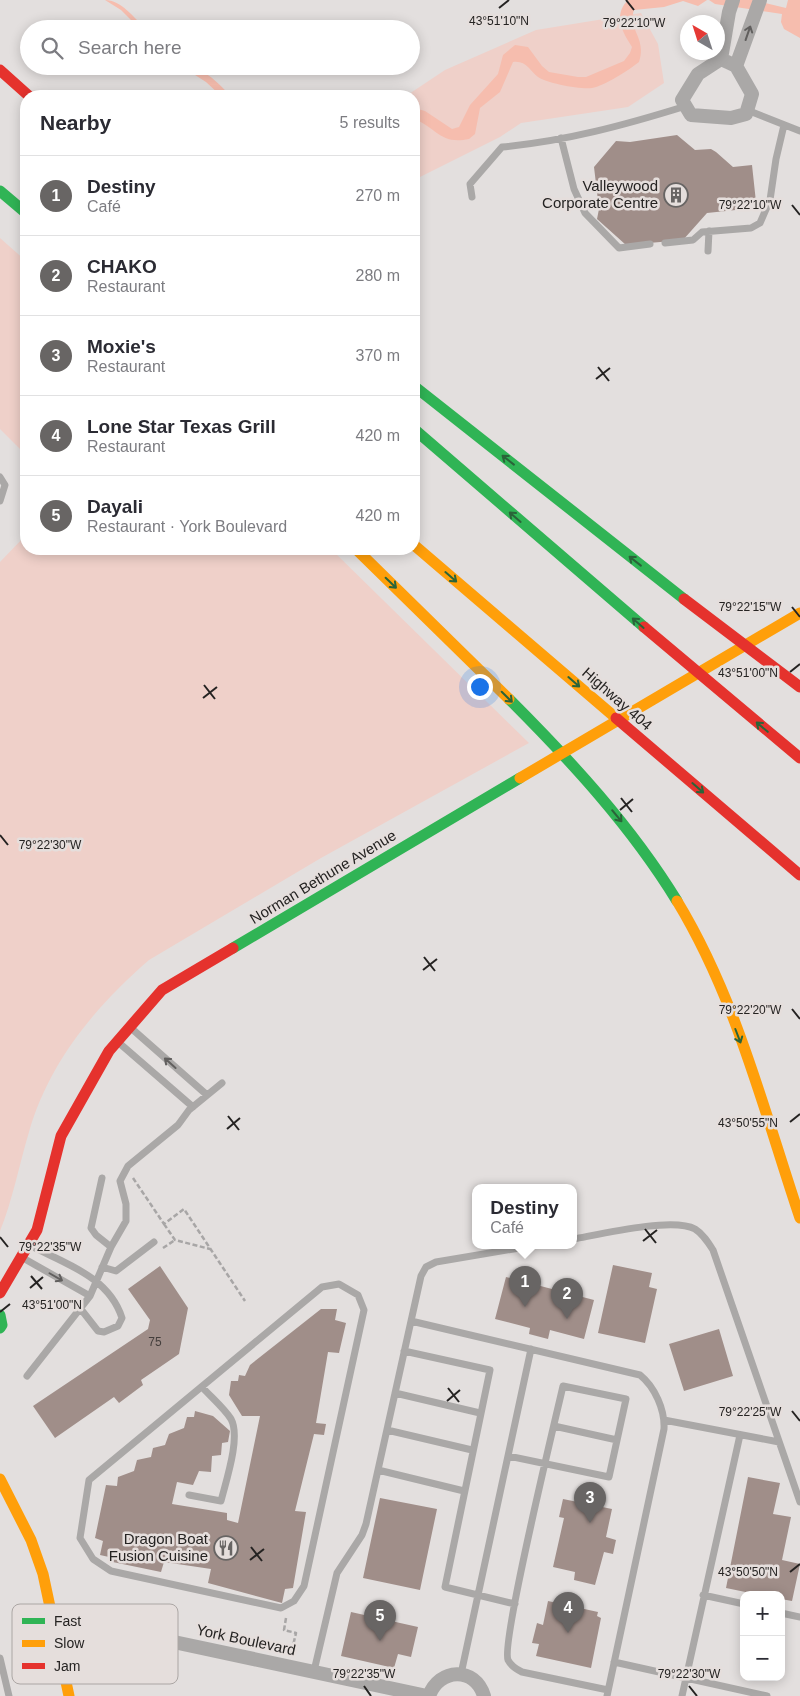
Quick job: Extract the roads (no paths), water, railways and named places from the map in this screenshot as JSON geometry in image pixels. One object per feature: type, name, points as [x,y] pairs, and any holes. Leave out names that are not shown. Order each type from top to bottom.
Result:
[{"type":"main road","points":[[0,70],[22,90]]},
{"type":"main road","points":[[0,191],[20,208]]},
{"type":"main road","points":[[420,391],[674,591],[800,687]]},
{"type":"main road","points":[[420,434],[683,661],[800,758]]},
{"type":"main road","name":"Highway 404","points":[[420,550],[800,875]]},
{"type":"main road","points":[[362,555],[574,764],[633,835],[674,895],[708,958],[749,1064],[800,1218]]},
{"type":"main road","points":[[674,591],[800,700]]},
{"type":"main road","name":"Norman Bethune Avenue","points":[[0,1293],[23,1258],[37,1230],[61,1136],[109,1051],[162,990],[800,614]]},
{"type":"main road","points":[[0,1315],[2,1325],[0,1328]]},
{"type":"main road","points":[[0,1479],[31,1540],[43,1574],[49,1604]]},
{"type":"street","points":[[725,36],[733,0]]},
{"type":"street","points":[[736,66],[760,0]]},
{"type":"street","points":[[719,60],[698,74],[682,100],[691,115],[731,118],[746,114],[752,94],[736,66],[723,60]]},
{"type":"street","name":"York Boulevard","points":[[178,1642],[314,1670],[428,1696]]},
{"type":"street","points":[[428,1696],[439,1680],[450,1674],[461,1674],[477,1682],[484,1696]]},
{"type":"lane","points":[[472,197],[470,184],[502,147],[603,132],[686,106]]},
{"type":"lane","points":[[747,110],[800,131]]},
{"type":"lane","points":[[665,243],[693,240],[702,232],[751,228],[760,223],[770,200],[776,159],[784,125]]},
{"type":"lane","points":[[561,138],[574,189],[585,213],[619,248],[650,244]]},
{"type":"lane","points":[[708,251],[709,231]]},
{"type":"lane","points":[[0,477],[5,485],[0,501]]},
{"type":"lane","points":[[130,1027],[207,1095]]},
{"type":"lane","points":[[118,1041],[193,1107]]},
{"type":"lane","points":[[27,1376],[90,1296],[111,1247],[126,1221],[126,1204],[120,1181],[128,1166],[178,1125],[193,1107],[222,1083]]},
{"type":"lane","points":[[102,1178],[92,1228],[96,1235],[111,1247]]},
{"type":"lane","points":[[577,1238],[638,1228],[676,1224],[695,1229],[705,1238],[713,1250],[800,1502]]},
{"type":"lane","points":[[102,1267],[116,1271],[154,1242]]},
{"type":"lane","points":[[30,1245],[96,1279],[117,1302],[122,1318],[118,1326],[104,1332],[98,1331],[80,1308]]},
{"type":"lane","points":[[314,1670],[336,1573],[362,1536],[421,1276],[426,1268],[436,1262],[513,1249]]},
{"type":"lane","points":[[23,1258],[90,1296]]},
{"type":"lane","points":[[339,1284],[358,1295],[364,1310],[304,1586],[294,1601],[281,1608],[111,1571],[93,1559],[80,1538],[89,1480],[202,1388],[322,1287],[339,1284]]},
{"type":"lane","points":[[411,1321],[640,1375],[652,1387],[664,1420],[644,1529],[608,1693],[522,1672],[514,1668],[507,1659],[514,1604],[546,1465],[563,1386],[626,1399],[609,1477],[546,1465],[508,1456]]},
{"type":"lane","points":[[461,1674],[531,1350]]},
{"type":"lane","points":[[404,1351],[490,1370],[445,1587],[514,1604]]},
{"type":"lane","points":[[189,1495],[221,1500],[230,1465],[235,1431],[231,1419],[202,1388]]},
{"type":"lane","points":[[395,1393],[480,1413]]},
{"type":"lane","points":[[664,1420],[779,1442]]},
{"type":"lane","points":[[554,1426],[617,1440]]},
{"type":"lane","points":[[387,1430],[472,1450]]},
{"type":"lane","points":[[682,1696],[740,1436]]},
{"type":"lane","points":[[378,1470],[464,1491]]},
{"type":"lane","points":[[703,1595],[740,1603]]},
{"type":"lane","points":[[785,1614],[800,1617]]},
{"type":"lane","points":[[0,1658],[9,1696]]},
{"type":"lane","points":[[614,1662],[767,1696]]},
{"type":"place","name":"Valleywood Corporate Centre","points":[[676,195]]},
{"type":"place","name":"Destiny","points":[[525,1307]]},
{"type":"place","name":"CHAKO","points":[[567,1319]]},
{"type":"place","name":"Moxie's","points":[[590,1523]]},
{"type":"place","name":"Dragon Boat Fusion Cuisine","points":[[226,1548]]},
{"type":"place","name":"Lone Star Texas Grill","points":[[568,1633]]},
{"type":"place","name":"Dayali","points":[[380,1641]]}]
